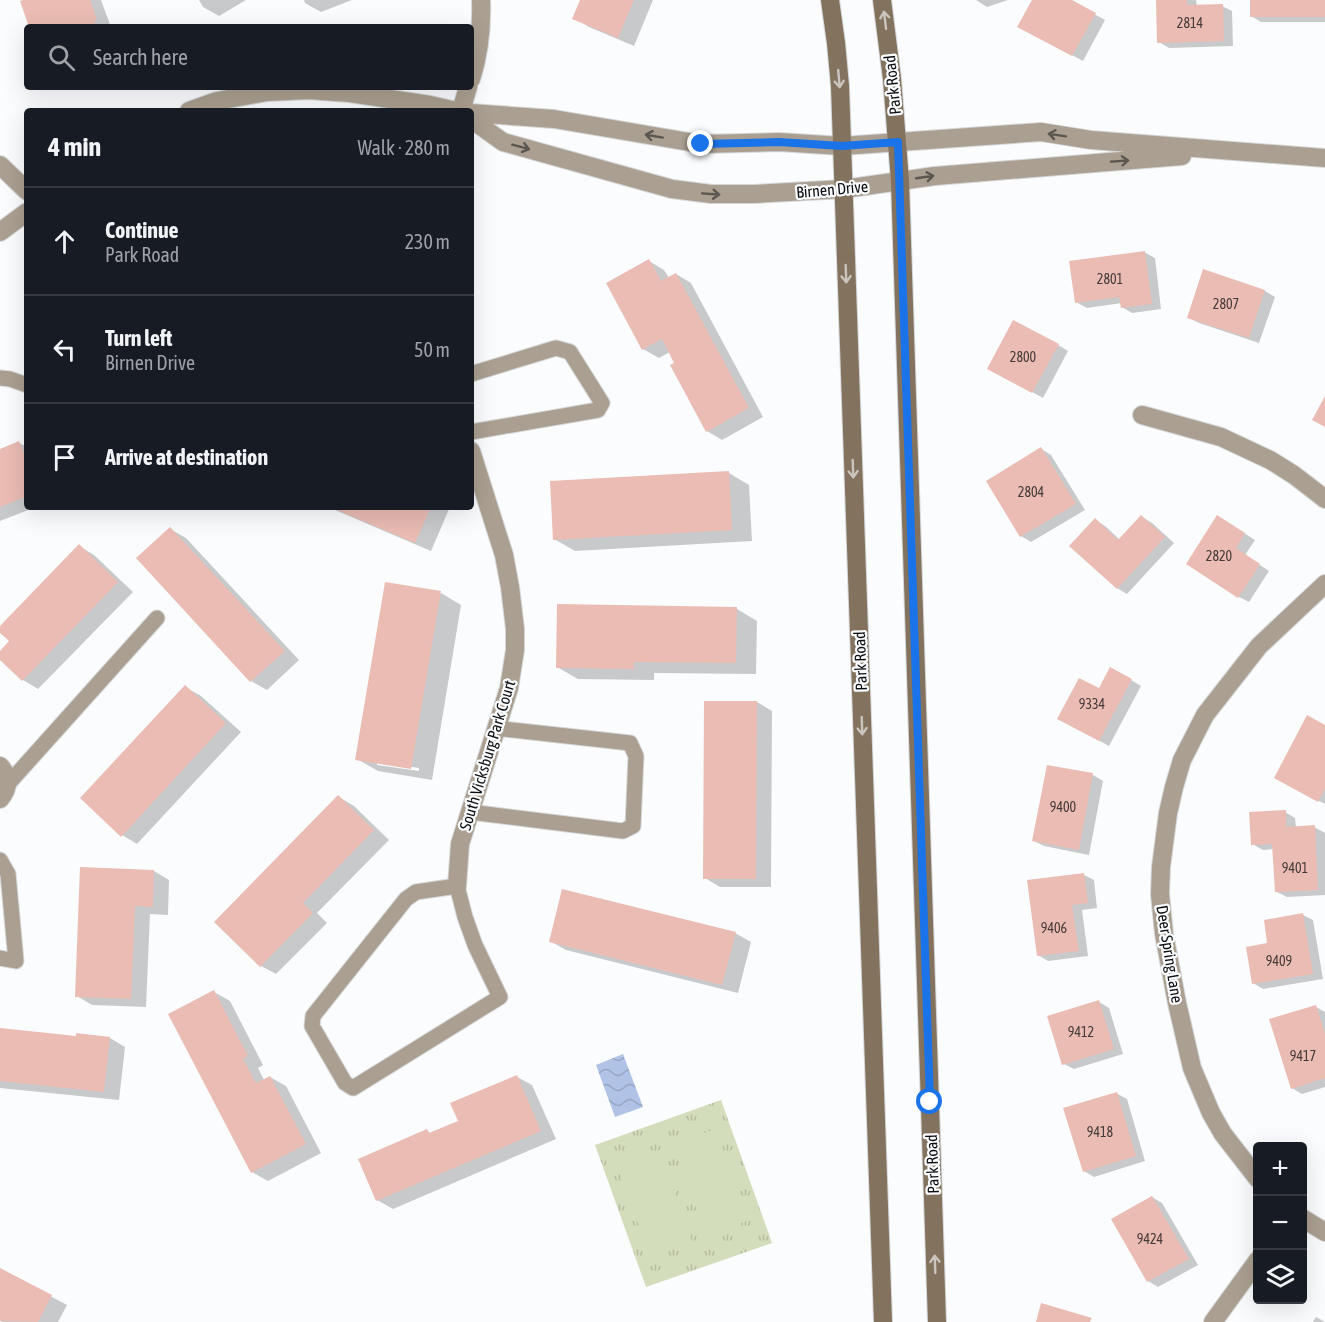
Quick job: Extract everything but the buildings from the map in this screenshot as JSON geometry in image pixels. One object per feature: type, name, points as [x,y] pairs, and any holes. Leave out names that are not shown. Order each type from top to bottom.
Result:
[{"type":"main road","name":"Park Road","points":[[830,0],[840,86],[883,1322]]},
{"type":"main road","name":"Park Road","points":[[882,0],[892,79],[900,181],[937,1322]]},
{"type":"street","points":[[474,71],[482,20],[481,0]]},
{"type":"street","points":[[198,108],[218,101],[267,92],[309,90],[350,93],[443,108]]},
{"type":"street","points":[[462,108],[467,90]]},
{"type":"street","name":"Birnen Drive","points":[[474,113],[554,119],[701,144],[779,142],[842,146],[1041,132],[1091,140],[1325,158]]},
{"type":"street","name":"Birnen Drive","points":[[474,121],[503,142],[672,189],[711,194],[843,189],[935,176],[1241,152]]},
{"type":"street","points":[[0,165],[24,188]]},
{"type":"street","points":[[0,232],[24,214]]},
{"type":"street","points":[[1142,415],[1221,437],[1278,465],[1325,500]]},
{"type":"street","name":"South Vicksburg Park Court","points":[[457,886],[460,844],[509,688],[515,650],[515,629],[504,555],[474,460]]},
{"type":"street","name":"Deer Spring Lane","points":[[1253,1174],[1210,1113],[1192,1068],[1164,934],[1160,894],[1161,867],[1174,786],[1182,760],[1205,715],[1258,646],[1325,584]]},
{"type":"street","points":[[0,766],[5,771],[4,791]]},
{"type":"street","points":[[1307,1221],[1325,1232]]},
{"type":"street","points":[[1213,1322],[1253,1266]]},
{"type":"lane","points":[[474,373],[556,348],[570,352],[602,403],[598,410],[474,431]]},
{"type":"lane","points":[[0,378],[24,384]]},
{"type":"lane","points":[[4,791],[157,618]]},
{"type":"lane","points":[[470,812],[623,831],[633,826],[636,756],[630,743],[496,729]]},
{"type":"lane","points":[[0,860],[8,874],[16,961],[0,958]]},
{"type":"lane","points":[[457,886],[475,945],[500,997],[353,1088],[345,1083],[312,1026],[313,1016],[406,899],[416,892],[457,886]]},
{"type":"green space","points":[[721,1100],[772,1243],[646,1287],[595,1145]]},
{"type":"green space","points":[[716,1129],[749,1220],[706,1236],[673,1144]]},
{"type":"green space","points":[[660,1150],[692,1241],[650,1257],[617,1165]]},
{"type":"water","points":[[623,1054],[643,1107],[615,1117],[596,1065]]},
{"type":"route","points":[[701,144],[779,142],[842,146],[898,142],[930,1102]]}]
